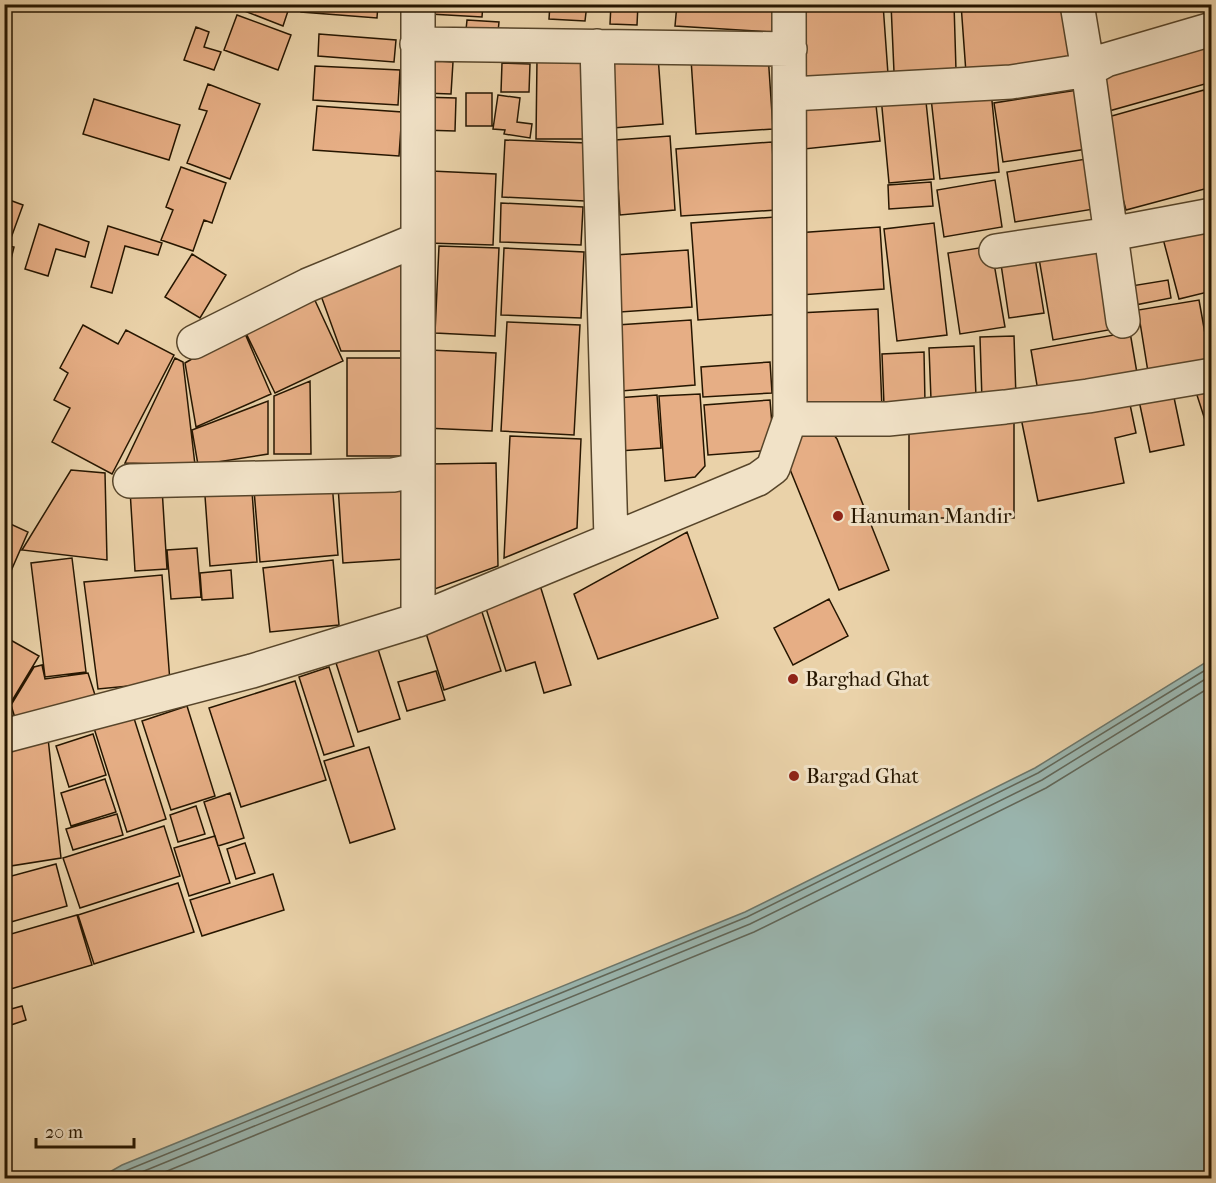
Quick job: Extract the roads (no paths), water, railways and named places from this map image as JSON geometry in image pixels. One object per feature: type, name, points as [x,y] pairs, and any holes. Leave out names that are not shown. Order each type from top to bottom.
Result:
[{"type":"street","points":[[418,4],[418,620]]},
{"type":"street","points":[[4,736],[252,671],[418,620],[758,479],[773,468],[790,419],[789,4]]},
{"type":"street","points":[[1077,4],[1123,321]]},
{"type":"street","points":[[791,94],[1011,82],[1088,70],[1106,60],[1212,29]]},
{"type":"street","points":[[417,44],[790,49]]},
{"type":"street","points":[[597,46],[611,539]]},
{"type":"street","points":[[996,251],[1111,234],[1212,215]]},
{"type":"street","points":[[195,342],[308,285],[417,240]]},
{"type":"street","points":[[790,419],[888,419],[1005,407],[1088,396],[1212,375]]},
{"type":"street","points":[[130,481],[393,475],[418,470]]},
{"type":"water","points":[[1211,659],[1211,1178],[99,1178],[122,1165],[745,912],[1035,768]]},
{"type":"place","name":"Hanuman Mandir","points":[[838,516]]},
{"type":"place","name":"Barghad Ghat","points":[[793,679]]},
{"type":"place","name":"Bargad Ghat","points":[[794,776]]}]
